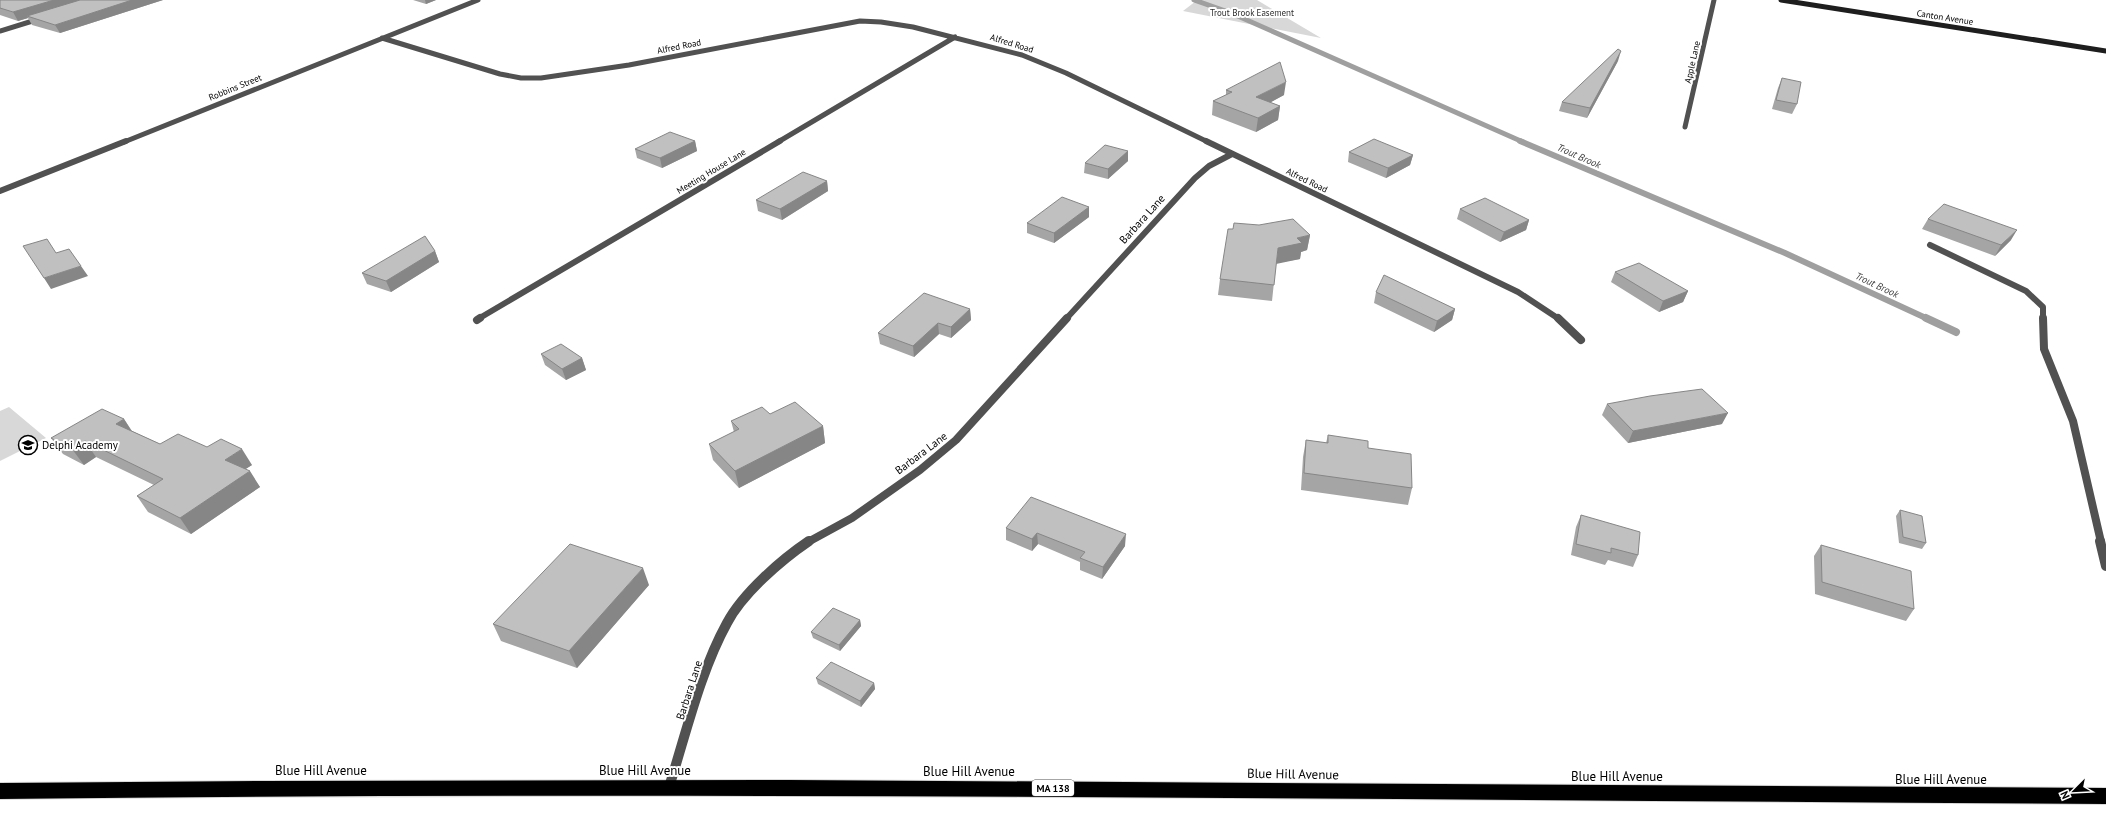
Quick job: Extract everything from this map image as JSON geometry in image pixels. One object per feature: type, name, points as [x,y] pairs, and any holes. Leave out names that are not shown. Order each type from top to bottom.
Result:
[{"type":"highway","name":"Blue Hill Avenue","points":[[0,791],[267,787],[669,787],[2106,796]]},
{"type":"main road","name":"Canton Avenue","points":[[1781,0],[2106,51]]},
{"type":"street","name":"Robbins Street","points":[[0,191],[478,0]]},
{"type":"street","name":"Apple Lane","points":[[1685,128],[1714,0]]},
{"type":"street","points":[[0,31],[46,17]]},
{"type":"street","name":"Alfred Road","points":[[382,38],[500,74],[530,78],[607,69],[856,22],[897,23],[1014,51],[1038,61],[1518,292],[1557,317],[1581,340]]},
{"type":"street","name":"Meeting House Lane","points":[[477,320],[955,37]]},
{"type":"street","name":"Barbara Lane","points":[[669,787],[716,644],[727,622],[758,584],[795,551],[817,536],[852,518],[920,470],[956,440],[1194,178],[1210,166],[1232,154]]},
{"type":"street","points":[[1930,245],[2026,291],[2043,307],[2044,349],[2074,421],[2106,566]]},
{"type":"green space","name":"Trout Brook Easement","points":[[1191,0],[1257,0],[1321,38],[1183,11],[1196,1]]},
{"type":"green space","points":[[9,407],[46,438],[0,461],[0,411]]},
{"type":"building","points":[[0,0],[54,0],[13,12],[0,8]]},
{"type":"building","points":[[80,0],[132,0],[55,25],[27,16]]},
{"type":"building","points":[[1618,49],[1621,51],[1590,108],[1562,102]]},
{"type":"building","points":[[1280,62],[1286,82],[1256,97],[1280,106],[1258,118],[1213,101],[1232,92],[1226,90]]},
{"type":"building","points":[[1782,78],[1801,82],[1797,104],[1776,100]]},
{"type":"building","points":[[670,132],[695,141],[660,158],[635,149]]},
{"type":"building","points":[[1374,139],[1413,155],[1388,168],[1349,152]]},
{"type":"building","points":[[1105,145],[1128,151],[1108,169],[1085,163]]},
{"type":"building","points":[[803,172],[827,181],[780,209],[756,200]]},
{"type":"building","points":[[1062,197],[1089,207],[1054,233],[1027,223]]},
{"type":"building","points":[[1485,198],[1529,220],[1504,232],[1460,209]]},
{"type":"building","points":[[1944,204],[2017,230],[2001,245],[1928,219]]},
{"type":"building","points":[[1293,219],[1310,235],[1297,238],[1302,243],[1278,248],[1274,285],[1220,279],[1228,229],[1233,229],[1234,223],[1259,225]]},
{"type":"building","points":[[425,236],[435,251],[386,281],[362,273]]},
{"type":"building","points":[[47,239],[56,253],[69,249],[81,266],[44,278],[23,246]]},
{"type":"building","points":[[1639,263],[1688,291],[1663,301],[1615,272]]},
{"type":"building","points":[[1384,275],[1455,309],[1437,321],[1376,292]]},
{"type":"building","points":[[924,293],[970,309],[951,327],[938,323],[913,346],[878,333]]},
{"type":"building","points":[[561,344],[582,358],[562,369],[541,354]]},
{"type":"building","points":[[1702,389],[1728,413],[1633,431],[1607,404],[1650,396]]},
{"type":"building","points":[[795,402],[823,426],[735,471],[709,444],[739,429],[731,421],[762,407],[770,414]]},
{"type":"building","points":[[102,409],[124,419],[116,424],[160,444],[178,434],[207,447],[221,439],[242,449],[225,460],[250,471],[180,518],[137,496],[163,479],[85,441],[72,449],[51,438]]},
{"type":"building","points":[[1328,435],[1368,441],[1368,448],[1411,454],[1412,488],[1304,473],[1306,440],[1328,443]]},
{"type":"building","points":[[1031,497],[1126,534],[1103,567],[1080,558],[1085,552],[1037,533],[1032,539],[1006,528]]},
{"type":"building","points":[[1900,510],[1922,516],[1926,543],[1903,537]]},
{"type":"building","points":[[1581,515],[1640,532],[1638,555],[1611,548],[1611,553],[1576,544]]},
{"type":"building","points":[[570,544],[643,568],[569,651],[493,624]]},
{"type":"building","points":[[1821,545],[1911,571],[1914,609],[1822,582]]},
{"type":"building","points":[[833,608],[860,620],[839,645],[811,632]]},
{"type":"building","points":[[831,662],[874,683],[860,701],[816,678]]},
{"type":"waterway","name":"Trout Brook","points":[[1194,0],[1231,13],[1523,142]]},
{"type":"waterway","name":"Trout Brook","points":[[1520,141],[1785,253],[1928,319]]},
{"type":"waterway","name":"Trout Brook","points":[[1926,318],[1956,332]]},
{"type":"place","name":"Delphi Academy","points":[[28,445]]}]
